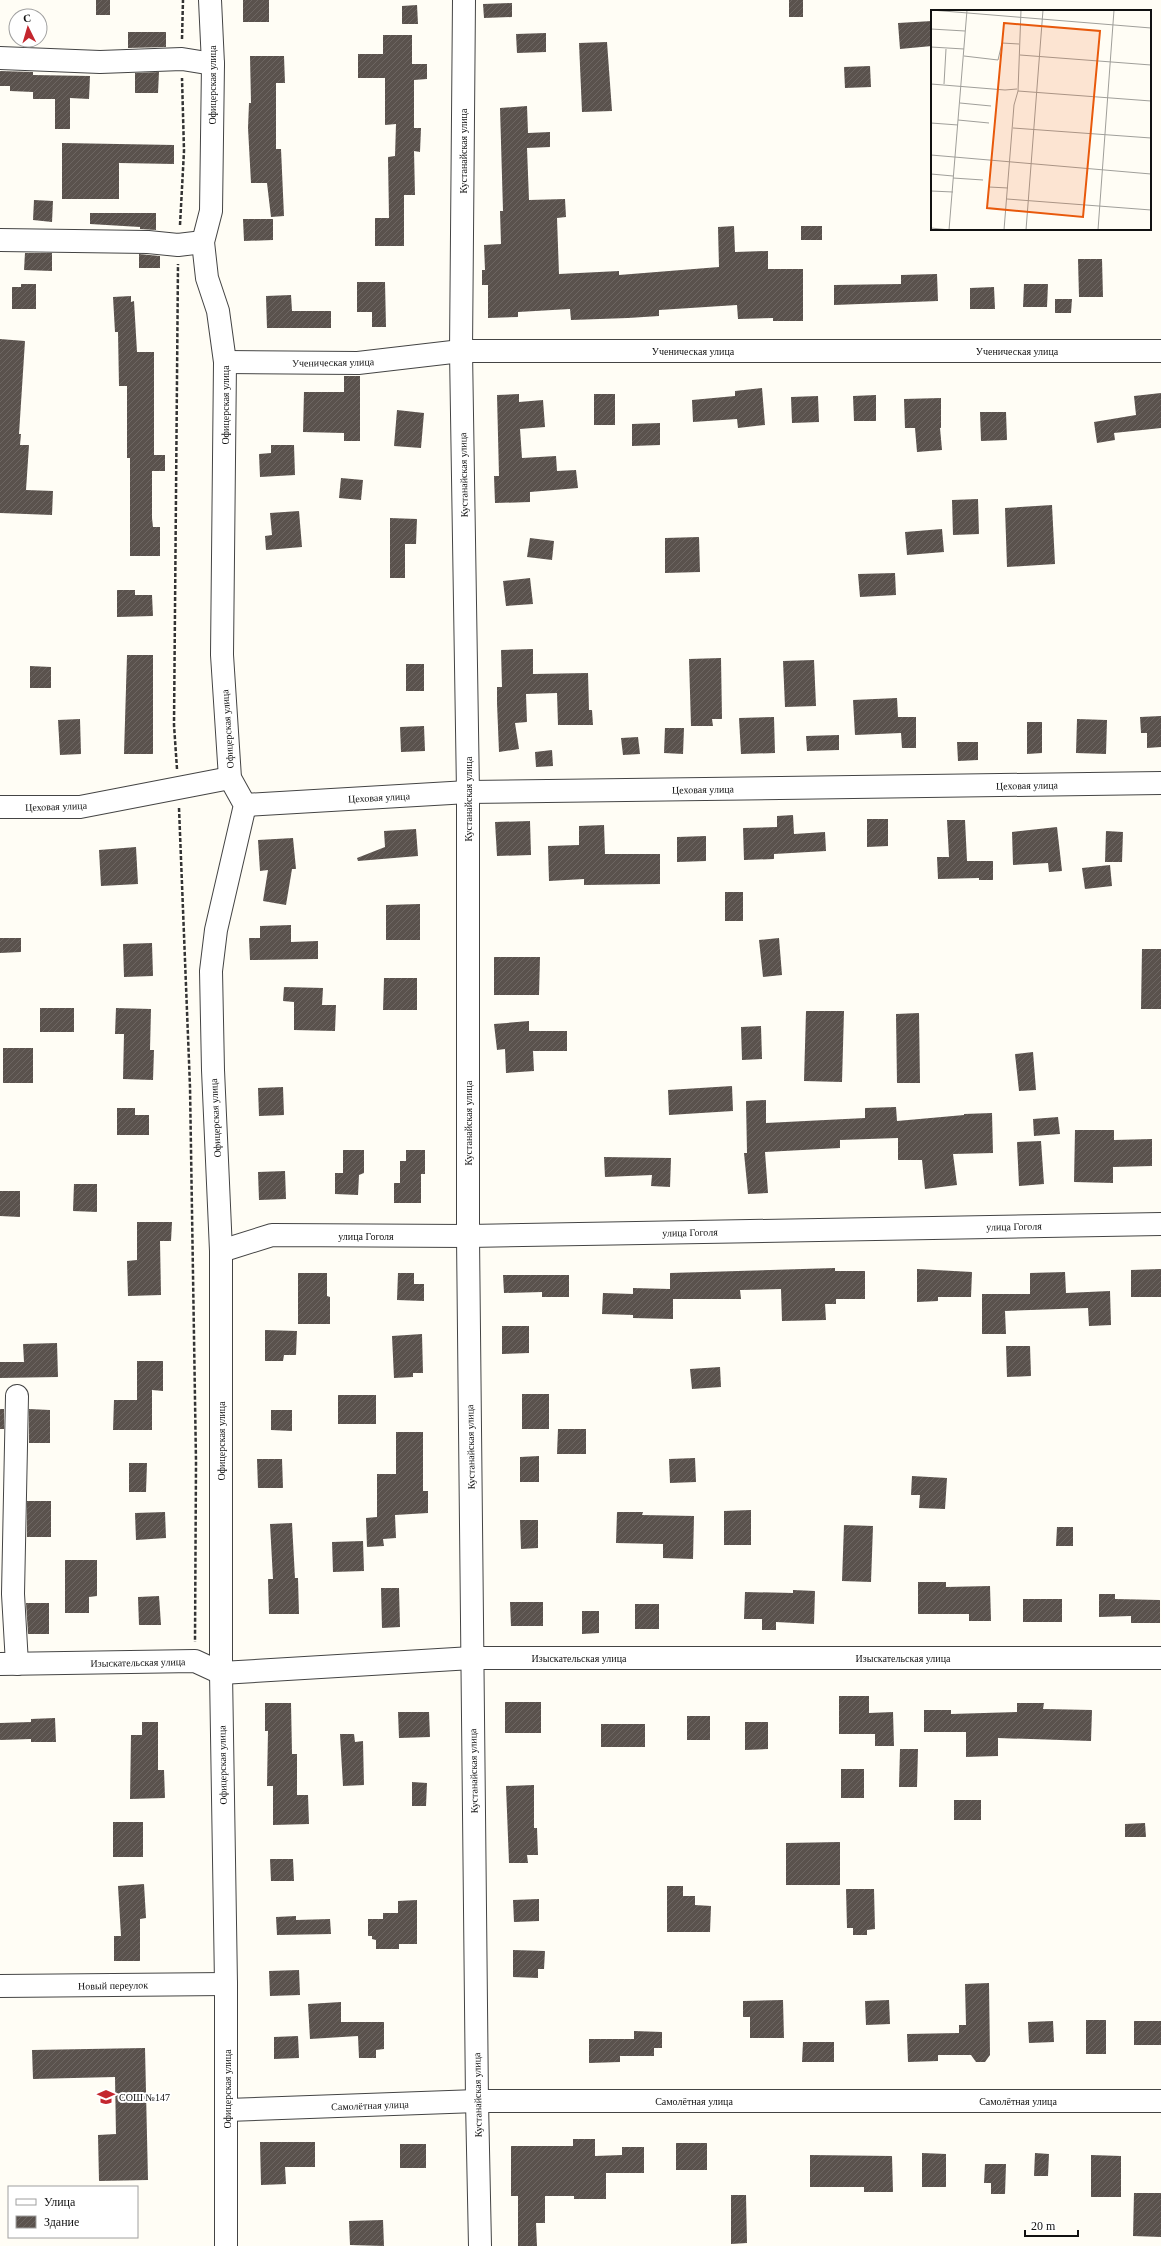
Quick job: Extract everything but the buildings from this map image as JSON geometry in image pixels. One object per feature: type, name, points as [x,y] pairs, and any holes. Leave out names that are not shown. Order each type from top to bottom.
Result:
[{"type":"street","name":"Офицерская улица","points":[[210,0],[213,64],[211,211],[203,242],[208,278],[218,311],[225,362],[222,655],[230,778],[245,805],[216,930],[211,972],[212,1070],[222,1251],[221,1673],[226,1984],[226,2246]]},
{"type":"street","name":"Кустанайская улица","points":[[464,0],[461,352],[468,792],[468,1236],[476,2101],[480,2246]]},
{"type":"street","points":[[0,58],[100,62],[182,60],[213,64]]},
{"type":"street","points":[[0,240],[148,242],[178,245],[203,242]]},
{"type":"street","name":"Ученическая улица","points":[[225,362],[358,364],[461,352],[1161,351]]},
{"type":"street","name":"Цеховая улица","points":[[0,807],[80,807],[230,778]]},
{"type":"street","name":"Цеховая улица","points":[[245,805],[468,792],[1161,783]]},
{"type":"street","name":"улица Гоголя","points":[[222,1251],[272,1235],[468,1236],[1161,1224]]},
{"type":"street","points":[[9,1664],[17,1396]]},
{"type":"street","name":"Изыскательская улица","points":[[9,1664],[195,1661],[221,1673],[472,1658],[1161,1658]]},
{"type":"street","name":"Новый переулок","points":[[0,1986],[226,1984]]},
{"type":"street","name":"Самолётная улица","points":[[227,2110],[476,2101],[1161,2101]]},
{"type":"path","points":[[183,0],[182,60],[184,151],[178,245],[174,725],[178,788],[190,1087],[196,1462],[195,1661]]},
{"type":"place","name":"СОШ №147","points":[[106,2097]]}]
